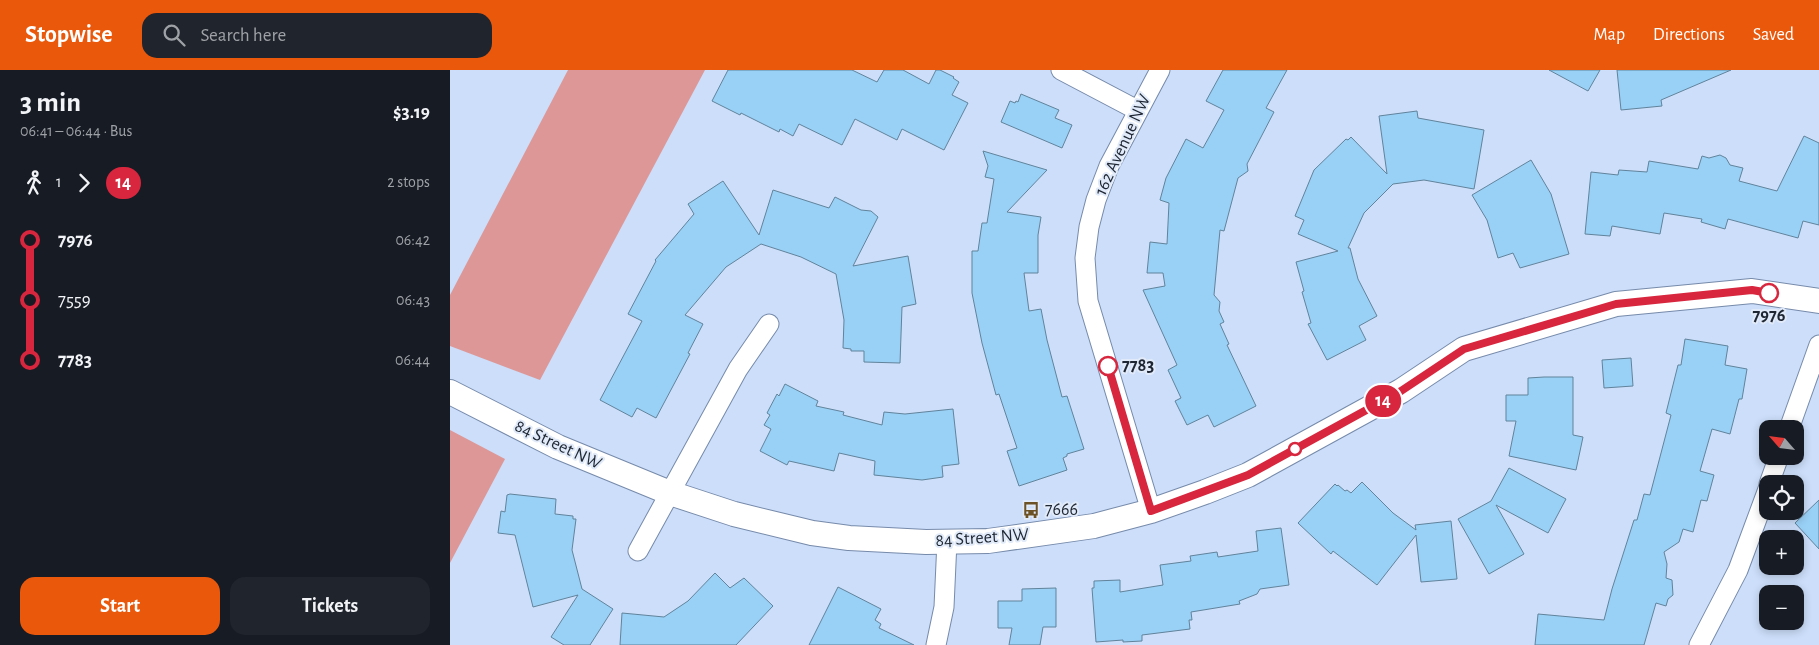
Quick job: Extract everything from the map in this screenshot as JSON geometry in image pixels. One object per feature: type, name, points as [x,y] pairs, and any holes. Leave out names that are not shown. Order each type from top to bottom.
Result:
[{"type":"street","points":[[1061,70],[1137,110]]},
{"type":"street","name":"162 Avenue NW","points":[[1151,511],[1088,300],[1086,258],[1089,228],[1096,200],[1109,166],[1137,110],[1160,70]]},
{"type":"street","name":"84 Street NW","points":[[450,392],[558,447],[670,493],[734,514],[812,533],[849,538],[888,541],[988,541],[1094,526],[1151,511],[1248,475],[1401,391],[1464,349],[1616,304],[1752,290],[1819,301]]},
{"type":"street","points":[[638,551],[738,369],[769,324]]},
{"type":"street","points":[[1792,420],[1819,345]]},
{"type":"street","points":[[1699,645],[1738,570],[1759,513]]},
{"type":"street","points":[[936,645],[944,607],[947,541]]},
{"type":"shaded area","points":[[568,70],[705,70],[540,380],[450,346],[450,295]]},
{"type":"shaded area","points":[[450,430],[505,459],[450,563]]},
{"type":"building","points":[[728,70],[852,70],[877,82],[884,70],[903,70],[929,84],[936,70],[940,70],[954,77],[959,82],[952,95],[968,103],[944,150],[902,129],[897,140],[855,119],[842,145],[799,124],[793,136],[780,129],[779,132],[712,101]]},
{"type":"building","points":[[1223,70],[1287,70],[1266,108],[1274,112],[1247,164],[1248,171],[1238,178],[1224,231],[1220,230],[1214,295],[1220,302],[1219,311],[1224,322],[1220,324],[1229,344],[1227,345],[1256,406],[1214,427],[1208,415],[1187,425],[1175,401],[1181,398],[1168,370],[1177,365],[1143,290],[1165,286],[1163,273],[1147,273],[1150,242],[1167,244],[1169,203],[1160,200],[1166,178],[1186,139],[1203,148],[1224,110],[1206,101]]},
{"type":"building","points":[[1549,70],[1600,70],[1588,91]]},
{"type":"building","points":[[1617,70],[1731,70],[1661,100],[1662,106],[1621,110]]},
{"type":"building","points":[[1021,94],[1059,110],[1055,118],[1072,125],[1062,148],[1001,122],[1010,101],[1018,102]]},
{"type":"building","points":[[1417,111],[1418,118],[1484,130],[1474,189],[1424,180],[1393,184],[1364,213],[1348,248],[1350,248],[1358,279],[1377,316],[1359,326],[1366,340],[1327,360],[1308,324],[1311,323],[1296,262],[1338,251],[1298,234],[1304,220],[1295,216],[1314,170],[1346,139],[1348,140],[1351,137],[1387,174],[1379,116]]},
{"type":"building","points":[[1804,136],[1819,143],[1819,225],[1803,221],[1798,238],[1728,219],[1725,229],[1701,222],[1702,219],[1664,213],[1660,234],[1612,226],[1610,236],[1585,234],[1591,172],[1618,175],[1619,170],[1647,172],[1649,161],[1698,169],[1702,156],[1709,158],[1720,155],[1726,158],[1730,165],[1743,168],[1739,181],[1777,191]]},
{"type":"building","points":[[983,151],[1047,170],[1007,212],[1041,217],[1038,235],[1038,273],[1024,273],[1029,311],[1041,309],[1062,397],[1067,396],[1084,449],[1067,454],[1063,458],[1067,470],[1019,486],[1007,451],[1017,448],[999,394],[996,395],[982,343],[972,293],[972,251],[978,251],[982,223],[987,223],[994,179],[985,177],[988,166]]},
{"type":"building","points":[[1531,160],[1551,194],[1569,254],[1520,268],[1513,253],[1498,258],[1487,220],[1472,195]]},
{"type":"building","points":[[723,181],[759,235],[773,190],[829,208],[835,197],[861,210],[871,211],[878,217],[853,266],[908,256],[916,304],[902,307],[900,363],[864,362],[864,351],[851,351],[851,349],[843,348],[844,320],[836,274],[801,257],[761,244],[726,267],[685,315],[703,324],[688,353],[690,354],[656,418],[637,408],[632,417],[600,400],[642,321],[628,314],[655,260],[694,214],[688,204]]},
{"type":"building","points":[[1685,339],[1728,346],[1725,365],[1747,369],[1742,399],[1739,399],[1730,434],[1712,429],[1700,471],[1714,475],[1707,501],[1701,500],[1693,532],[1683,529],[1679,542],[1664,552],[1667,564],[1666,578],[1672,580],[1673,595],[1668,599],[1666,606],[1656,603],[1644,645],[1535,645],[1538,614],[1604,620],[1634,520],[1637,520],[1644,494],[1650,495],[1671,415],[1666,413],[1678,365],[1681,365]]},
{"type":"building","points":[[1631,358],[1633,386],[1604,388],[1602,360]]},
{"type":"building","points":[[1573,377],[1573,435],[1583,437],[1576,470],[1509,456],[1516,421],[1506,421],[1506,395],[1528,395],[1528,378]]},
{"type":"building","points":[[785,384],[818,401],[816,406],[844,412],[843,415],[882,425],[884,412],[905,414],[953,409],[959,464],[942,466],[943,477],[922,480],[874,475],[875,461],[839,453],[834,471],[789,461],[787,465],[760,451],[771,429],[764,425],[770,415],[767,413],[777,394],[779,396]]},
{"type":"building","points":[[1509,468],[1566,499],[1548,533],[1496,505],[1524,554],[1489,574],[1458,519],[1491,501]]},
{"type":"building","points":[[1362,482],[1393,513],[1416,530],[1415,525],[1451,521],[1457,579],[1421,582],[1416,535],[1377,585],[1333,551],[1331,554],[1298,523],[1335,484],[1351,493]]},
{"type":"building","points":[[507,495],[556,499],[555,514],[573,516],[573,519],[576,519],[572,550],[582,589],[613,609],[590,645],[564,645],[551,637],[578,595],[533,607],[515,535],[498,533],[501,511],[505,512]]},
{"type":"building","points":[[1819,500],[1819,549],[1804,533],[1804,530],[1801,530],[1795,523],[1798,520],[1804,520],[1804,514]]},
{"type":"building","points":[[1281,528],[1289,585],[1260,589],[1257,594],[1239,601],[1240,604],[1191,612],[1192,620],[1189,620],[1190,629],[1142,635],[1142,641],[1096,642],[1092,588],[1094,588],[1094,581],[1120,580],[1120,592],[1163,585],[1160,565],[1191,561],[1190,556],[1217,552],[1218,557],[1258,551],[1256,531]]},
{"type":"building","points":[[715,573],[730,588],[744,578],[773,606],[736,645],[620,645],[622,613],[664,617],[688,601]]},
{"type":"building","points":[[838,587],[881,609],[875,620],[881,624],[879,628],[914,645],[809,645]]},
{"type":"building","points":[[1056,588],[1056,627],[1043,627],[1040,645],[1009,645],[1012,628],[998,628],[998,601],[1022,601],[1022,589]]},
{"type":"bus line","name":"14","points":[[1108,366],[1151,511],[1248,475],[1401,391],[1464,349],[1616,304],[1752,290],[1769,293]]},
{"type":"place","name":"7976","points":[[1769,293]]},
{"type":"place","name":"7783","points":[[1108,366]]},
{"type":"place","name":"7666","points":[[1031,510]]}]
